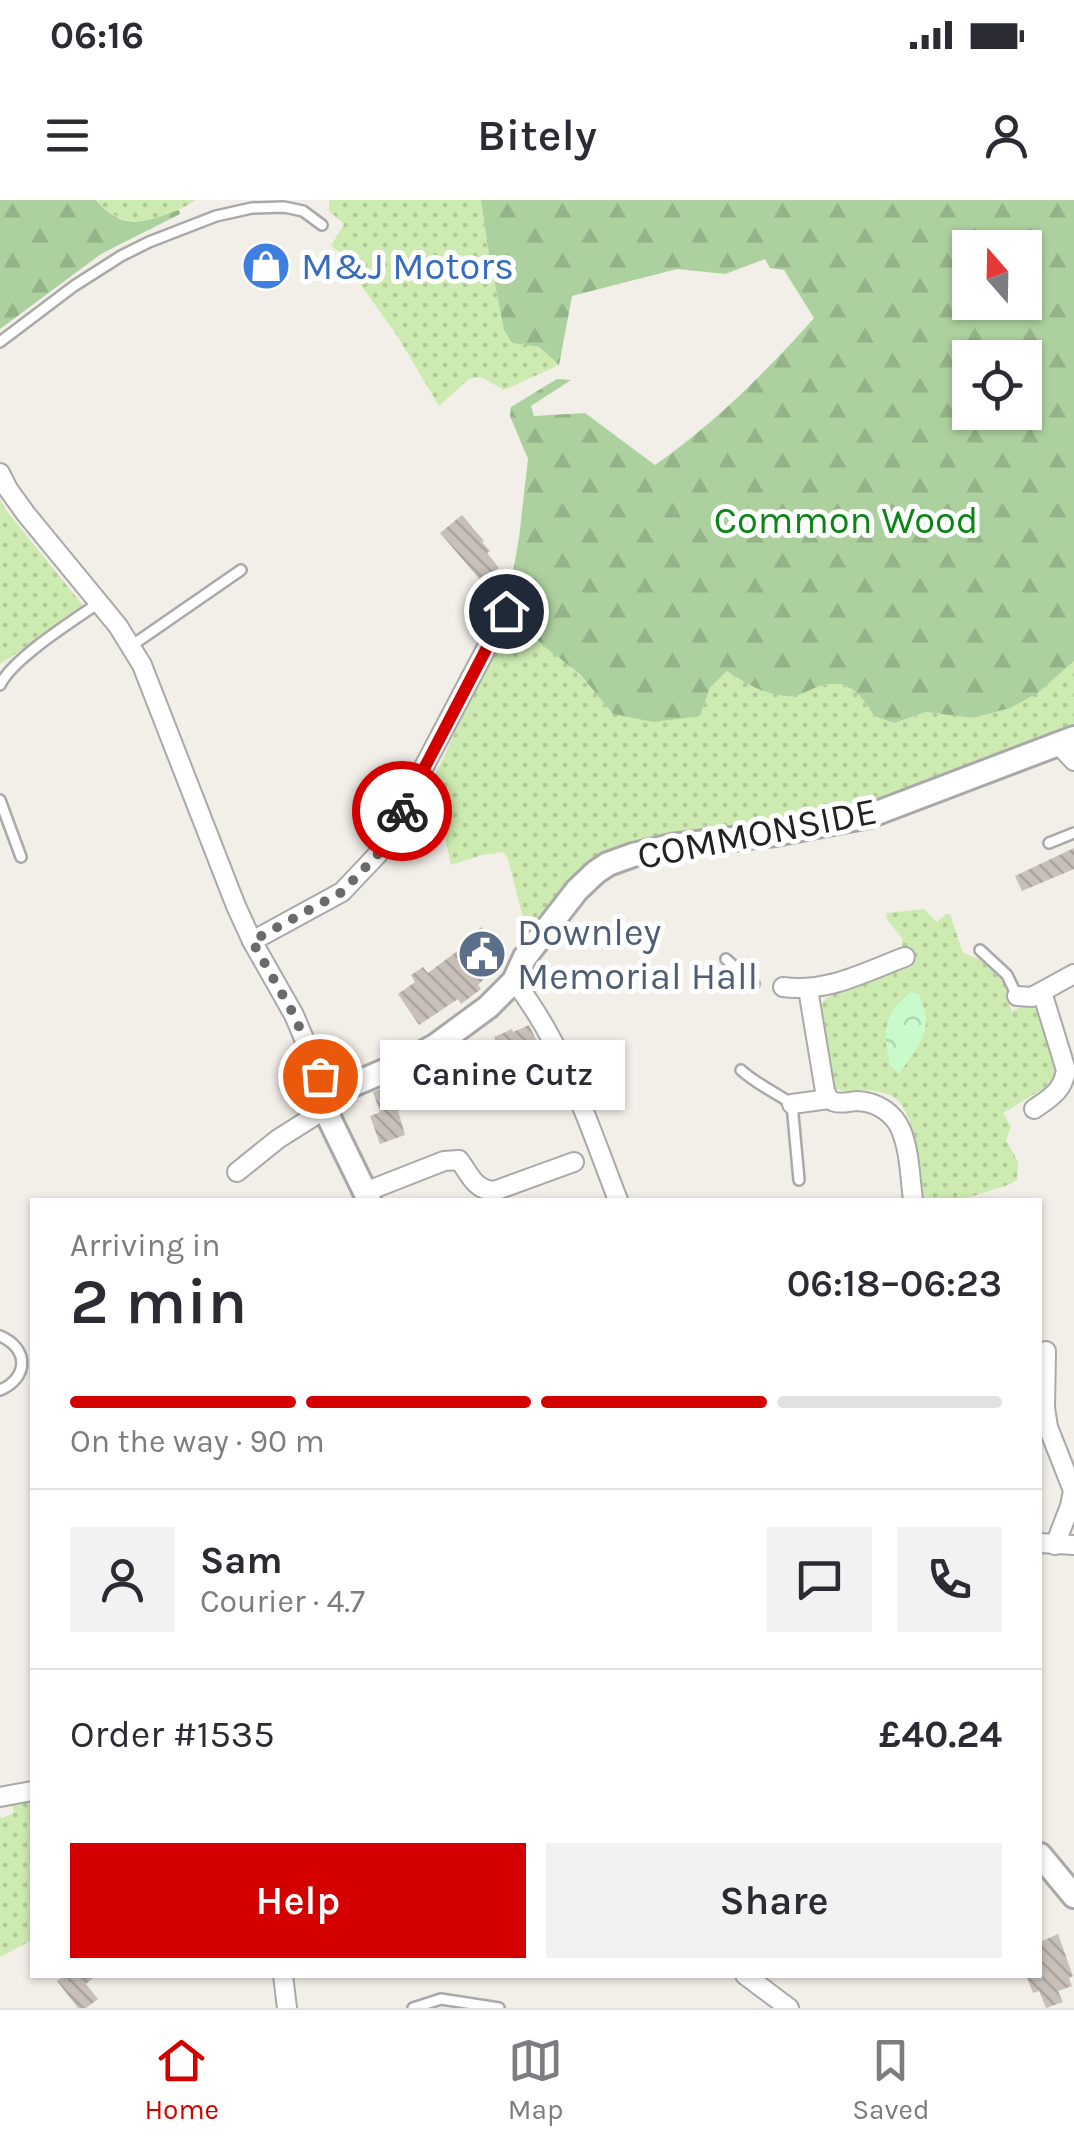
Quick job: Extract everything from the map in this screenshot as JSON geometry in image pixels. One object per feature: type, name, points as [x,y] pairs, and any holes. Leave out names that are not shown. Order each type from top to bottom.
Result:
[{"type":"street","points":[[0,473],[26,514],[100,602],[142,665],[228,887],[252,941],[294,1015],[328,1103],[330,1120],[367,1196],[444,1160],[459,1160],[482,1191],[494,1191],[574,1162]]},
{"type":"street","points":[[252,941],[342,892],[378,854],[506,611]]},
{"type":"street","name":"COMMONSIDE","points":[[514,981],[537,940],[578,890],[608,864],[671,846],[775,834],[869,816],[1069,748]]},
{"type":"street","points":[[781,987],[808,989],[836,984],[905,957]]},
{"type":"street","points":[[1016,996],[1032,997],[1074,974]]},
{"type":"street","points":[[237,1172],[340,1090],[435,1046],[488,1007],[514,981],[533,1005],[555,1046],[617,1198]]},
{"type":"street","points":[[808,989],[822,1080],[829,1099]]},
{"type":"street","points":[[1034,1109],[1056,1094],[1066,1070],[1042,992]]},
{"type":"street","points":[[792,1104],[829,1099],[882,1108],[900,1128],[913,1198]]},
{"type":"street","points":[[1046,1351],[1048,1426],[1074,1492],[1056,1544]]},
{"type":"street","points":[[0,1797],[30,1791]]},
{"type":"street","points":[[1042,1857],[1074,1896]]},
{"type":"street","points":[[284,1978],[286,2008]]},
{"type":"street","points":[[749,1978],[788,2008]]},
{"type":"lane","points":[[0,342],[121,256],[216,216],[252,208],[284,207],[303,211],[322,225]]},
{"type":"lane","points":[[131,646],[241,570]]},
{"type":"lane","points":[[0,685],[35,649],[100,602]]},
{"type":"lane","points":[[0,800],[20,856]]},
{"type":"lane","points":[[1050,844],[1074,833]]},
{"type":"lane","points":[[980,950],[1007,975],[1016,996]]},
{"type":"lane","points":[[726,959],[754,984]]},
{"type":"lane","points":[[741,1070],[755,1083],[792,1104],[799,1180]]},
{"type":"lane","points":[[0,1336],[16,1346],[21,1368],[14,1383],[0,1390]]},
{"type":"lane","points":[[21,1368],[30,1371]]},
{"type":"lane","points":[[414,2008],[441,2000],[500,2008]]},
{"type":"green space","points":[[0,200],[96,200],[116,217],[135,222],[179,210],[180,214],[101,254],[0,329]]},
{"type":"green space","points":[[97,200],[196,200],[157,219],[132,222],[108,211]]},
{"type":"green space","points":[[329,200],[481,200],[504,330],[512,343],[539,347],[559,365],[504,390],[481,377],[469,379],[439,406],[348,261],[331,246],[344,224],[329,211]]},
{"type":"green space","name":"Common Wood","points":[[481,200],[1074,200],[1074,661],[1025,700],[972,718],[926,712],[894,723],[874,716],[863,700],[844,685],[827,684],[785,696],[759,689],[727,671],[710,688],[700,716],[654,722],[613,714],[580,674],[506,611],[528,459],[510,416],[511,407],[557,379],[571,380],[531,406],[534,416],[585,413],[655,465],[739,396],[814,318],[784,270],[770,268],[765,259],[725,274],[677,269],[572,296],[559,365],[539,347],[512,343],[504,330]]},
{"type":"green space","points":[[0,499],[85,608],[0,664]]},
{"type":"green space","points":[[506,611],[580,674],[613,714],[700,716],[710,688],[727,671],[776,694],[800,694],[827,684],[844,685],[863,700],[874,716],[894,723],[926,712],[972,718],[1039,692],[1074,661],[1074,727],[881,801],[582,872],[527,934],[503,852],[451,865],[444,832],[417,814],[503,629]]},
{"type":"green space","points":[[924,909],[937,922],[950,914],[963,953],[979,959],[1008,986],[1012,1011],[1027,1004],[1035,1007],[1055,1070],[1046,1087],[1003,1113],[1011,1126],[1006,1140],[1018,1162],[1017,1180],[1008,1185],[967,1198],[921,1198],[912,1132],[903,1107],[896,1099],[877,1091],[834,1088],[821,1013],[823,1002],[838,993],[838,989],[902,953],[902,938],[886,913]]},
{"type":"green space","points":[[911,992],[919,994],[926,1026],[917,1048],[899,1073],[890,1065],[887,1025],[894,1009]]},
{"type":"green space","points":[[30,1797],[30,1941],[0,1957],[0,1817],[14,1813],[14,1801]]},
{"type":"building","points":[[462,515],[484,541],[490,551],[487,553],[499,568],[482,582],[440,533]]},
{"type":"building","points":[[1074,848],[1074,869],[1022,891],[1015,876]]},
{"type":"building","points":[[481,927],[498,943],[492,949],[503,959],[478,985],[481,989],[419,1025],[398,994],[415,982],[411,975],[423,967],[428,973]]},
{"type":"building","points":[[529,1025],[547,1062],[526,1073],[517,1055],[477,1075],[467,1055],[496,1041],[494,1037]]},
{"type":"building","points":[[391,1086],[405,1135],[380,1144],[370,1116],[380,1112],[373,1092]]},
{"type":"building","points":[[1058,1934],[1073,1976],[1069,1978],[1072,1986],[1058,1991],[1063,2002],[1046,2008],[1039,1991],[1033,1993],[1027,1978],[1042,1978],[1042,1941]]},
{"type":"building","points":[[93,1978],[86,1984],[98,1999],[86,2008],[78,2008],[57,1981]]},
{"type":"way so far","points":[[320,1076],[294,1015],[252,941],[342,892],[378,854],[402,811]]},
{"type":"place","name":"M&J Motors","points":[[266,266]]},
{"type":"place","name":"Downley Memorial Hall","points":[[482,954]]},
{"type":"place","name":"Canine Cutz","points":[[320,1076]]},
{"type":"route","points":[[402,811],[506,611]]}]
